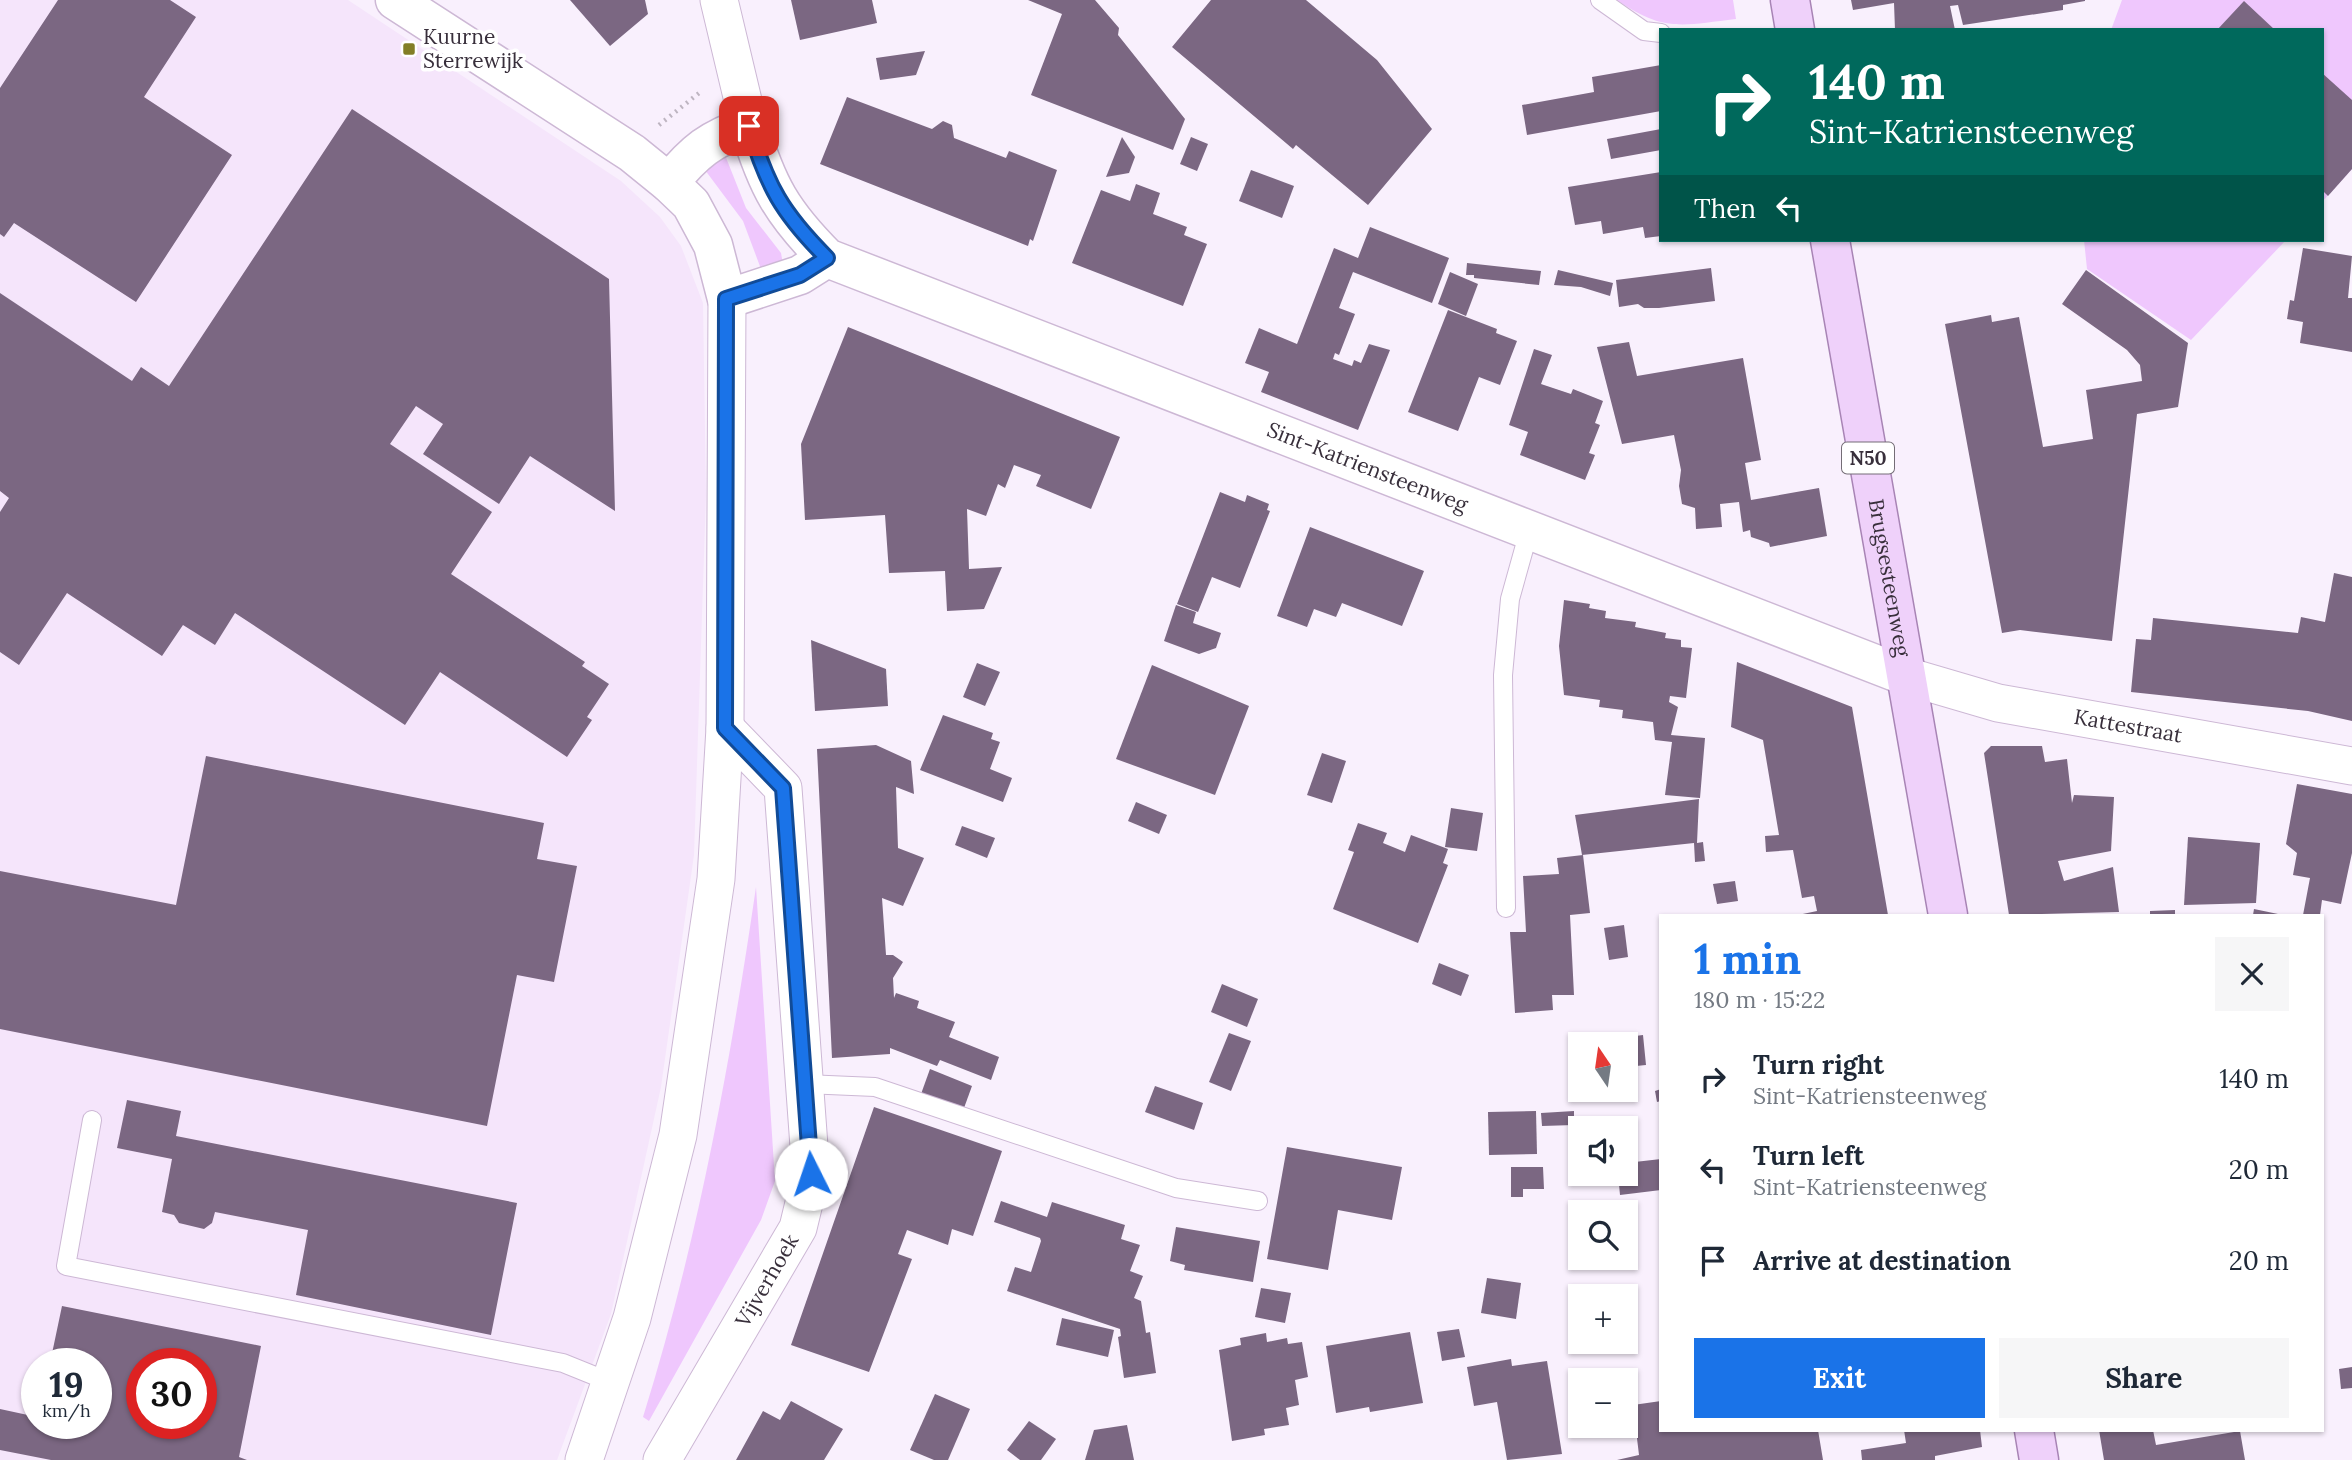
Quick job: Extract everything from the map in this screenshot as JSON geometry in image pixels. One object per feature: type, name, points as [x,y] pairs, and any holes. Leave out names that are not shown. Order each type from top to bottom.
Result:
[{"type":"main road","points":[[1790,0],[1795,28]]},
{"type":"main road","name":"Brugsesteenweg","points":[[1830,242],[1948,914]]},
{"type":"main road","points":[[2034,1432],[2039,1460]]},
{"type":"street","points":[[396,0],[632,153],[669,183],[691,204],[713,245],[726,299],[725,728],[716,879],[678,1135],[632,1318],[584,1460]]},
{"type":"street","points":[[669,183],[691,155],[721,135],[749,126],[719,0]]},
{"type":"street","name":"Sint-Katriensteenweg","points":[[749,126],[758,158],[782,208],[827,258],[1906,676]]},
{"type":"street","points":[[726,299],[800,275],[827,258]]},
{"type":"street","name":"Kattestraat","points":[[1906,676],[1998,703],[2352,766]]},
{"type":"street","name":"Vijverhoek","points":[[662,1460],[798,1228],[811,1174],[783,788],[725,728]]},
{"type":"lane","points":[[1600,0],[1644,31],[1659,33]]},
{"type":"lane","points":[[1506,908],[1503,675],[1510,599],[1529,531]]},
{"type":"lane","points":[[805,1084],[875,1087],[1176,1188],[1258,1201]]},
{"type":"lane","points":[[92,1120],[66,1266],[563,1363],[610,1382]]},
{"type":"shaded area","points":[[0,0],[348,0],[621,181],[660,217],[681,246],[703,303],[706,495],[694,855],[661,1087],[611,1314],[557,1460],[0,1460]]},
{"type":"shaded area","points":[[1617,0],[1733,0],[1736,19],[1687,24],[1661,22],[1633,11]]},
{"type":"shaded area","points":[[2122,0],[2352,0],[2352,169],[2324,200],[2324,28],[2112,28]]},
{"type":"shaded area","points":[[725,155],[746,208],[781,253],[783,264],[761,269],[743,221],[705,170]]},
{"type":"shaded area","points":[[2084,242],[2284,242],[2191,340],[2087,269]]},
{"type":"shaded area","points":[[756,887],[775,1181],[761,1220],[649,1421],[643,1417],[680,1286],[710,1154]]},
{"type":"building","points":[[58,0],[170,0],[196,17],[144,97],[232,155],[136,302],[14,223],[4,237],[0,234],[0,88]]},
{"type":"building","points":[[570,0],[645,0],[648,14],[610,46]]},
{"type":"building","points":[[791,0],[872,0],[877,23],[800,40]]},
{"type":"building","points":[[1028,0],[1095,0],[1119,28],[1118,35],[1185,119],[1173,150],[1031,95],[1062,14]]},
{"type":"building","points":[[1211,0],[1306,0],[1377,60],[1432,129],[1368,205],[1296,145],[1293,149],[1172,47]]},
{"type":"building","points":[[1851,0],[2085,0],[2063,5],[2063,10],[1963,25],[1958,5],[1950,6],[1955,28],[1895,28],[1894,3],[1853,10]]},
{"type":"building","points":[[2244,1],[2273,28],[2219,28]]},
{"type":"building","points":[[925,51],[916,75],[880,80],[876,58]]},
{"type":"building","points":[[1659,65],[1659,111],[1527,135],[1522,105],[1594,92],[1592,77]]},
{"type":"building","points":[[2324,75],[2352,100],[2352,169],[2328,196],[2324,192]]},
{"type":"building","points":[[847,97],[932,129],[943,121],[952,125],[954,138],[1006,158],[1009,151],[1057,170],[1033,241],[1030,239],[1028,246],[820,164]]},
{"type":"building","points":[[352,109],[609,279],[615,511],[530,456],[499,504],[423,454],[443,424],[416,406],[390,444],[492,512],[451,574],[585,662],[582,666],[609,684],[587,717],[592,720],[567,757],[440,672],[405,725],[235,613],[215,645],[183,625],[162,656],[67,593],[19,665],[0,652],[0,512],[9,498],[0,491],[0,293],[132,381],[141,367],[169,386]]},
{"type":"building","points":[[1659,129],[1659,150],[1611,159],[1607,139]]},
{"type":"building","points":[[1122,137],[1135,157],[1129,173],[1106,177]]},
{"type":"building","points":[[1191,137],[1208,144],[1197,171],[1180,164]]},
{"type":"building","points":[[1251,170],[1294,186],[1282,218],[1239,201]]},
{"type":"building","points":[[1659,172],[1659,236],[1645,238],[1643,227],[1603,234],[1601,221],[1575,225],[1568,187]]},
{"type":"building","points":[[1136,184],[1160,193],[1153,214],[1187,227],[1184,235],[1207,244],[1183,306],[1072,263],[1101,190],[1130,201]]},
{"type":"building","points":[[1370,227],[1449,258],[1432,303],[1353,272],[1339,308],[1355,314],[1339,355],[1335,353],[1333,359],[1352,366],[1354,360],[1361,363],[1369,344],[1390,350],[1358,430],[1261,392],[1269,372],[1245,363],[1259,328],[1297,344],[1334,248],[1358,258]]},
{"type":"building","points":[[2303,248],[2352,256],[2348,298],[2352,298],[2352,352],[2300,343],[2303,322],[2287,319],[2290,300],[2294,301]]},
{"type":"building","points":[[1467,263],[1541,271],[1539,285],[1474,278],[1474,275],[1466,275]]},
{"type":"building","points":[[1711,268],[1715,301],[1659,308],[1644,308],[1638,304],[1619,307],[1616,280]]},
{"type":"building","points":[[1558,270],[1613,283],[1610,296],[1581,287],[1554,285]]},
{"type":"building","points":[[2086,270],[2188,343],[2178,407],[2137,414],[2112,641],[2020,630],[2002,633],[1945,324],[1991,315],[1992,322],[2019,317],[2043,447],[2093,439],[2086,390],[2142,381],[2140,365],[2127,350],[2062,304]]},
{"type":"building","points":[[1450,272],[1478,284],[1466,316],[1438,304]]},
{"type":"building","points":[[1448,310],[1497,329],[1496,333],[1517,341],[1500,385],[1479,377],[1458,431],[1408,412]]},
{"type":"building","points":[[848,327],[1120,437],[1091,509],[1036,486],[1041,475],[1014,465],[1005,488],[998,484],[986,516],[967,509],[969,569],[1002,567],[984,609],[947,611],[945,571],[889,573],[885,515],[805,520],[801,444]]},
{"type":"building","points":[[1629,342],[1637,376],[1743,358],[1761,460],[1745,463],[1751,500],[1819,488],[1827,536],[1770,547],[1769,543],[1751,537],[1750,530],[1743,532],[1739,502],[1720,504],[1722,527],[1696,529],[1695,508],[1682,504],[1679,486],[1681,470],[1674,435],[1622,444],[1597,347]]},
{"type":"building","points":[[1534,349],[1552,355],[1541,384],[1571,394],[1573,389],[1603,401],[1595,423],[1600,425],[1589,453],[1595,455],[1585,480],[1520,455],[1528,432],[1509,425]]},
{"type":"building","points":[[1220,492],[1245,502],[1247,495],[1269,504],[1267,510],[1270,511],[1240,588],[1212,577],[1198,612],[1177,604]]},
{"type":"building","points":[[1310,527],[1424,571],[1402,626],[1342,603],[1336,617],[1314,609],[1307,627],[1277,616]]},
{"type":"building","points":[[2334,573],[2352,577],[2352,721],[2308,711],[2131,692],[2136,639],[2151,640],[2153,618],[2298,633],[2301,617],[2325,622]]},
{"type":"building","points":[[1564,600],[1590,604],[1589,608],[1606,611],[1605,618],[1636,622],[1635,627],[1666,633],[1665,638],[1681,640],[1681,647],[1692,648],[1686,698],[1670,696],[1669,702],[1678,707],[1671,735],[1705,738],[1700,798],[1665,795],[1672,742],[1655,740],[1653,722],[1622,718],[1623,710],[1599,707],[1600,700],[1564,695],[1559,646]]},
{"type":"building","points":[[1176,605],[1196,612],[1193,623],[1221,633],[1216,648],[1199,654],[1164,641]]},
{"type":"building","points":[[811,640],[886,669],[888,706],[815,711]]},
{"type":"building","points":[[1737,662],[1852,707],[1888,914],[1803,914],[1817,911],[1814,896],[1802,898],[1793,850],[1766,852],[1765,836],[1779,835],[1763,740],[1731,727]]},
{"type":"building","points":[[977,663],[1000,672],[985,706],[963,697]]},
{"type":"building","points":[[1152,665],[1249,706],[1215,795],[1116,759]]},
{"type":"building","points":[[943,715],[993,733],[991,739],[1000,742],[990,769],[1012,778],[1003,802],[920,770]]},
{"type":"building","points":[[876,745],[911,761],[914,794],[896,787],[898,848],[924,858],[903,906],[882,898],[886,955],[893,955],[903,962],[893,978],[894,998],[896,993],[919,1001],[917,1008],[955,1022],[949,1037],[999,1057],[991,1080],[940,1060],[937,1066],[890,1048],[890,1054],[832,1058],[817,749]]},
{"type":"building","points":[[1991,746],[2042,746],[2045,762],[2067,759],[2072,803],[2074,795],[2114,797],[2111,851],[2058,861],[2064,881],[2113,867],[2119,912],[2009,914],[1984,753]]},
{"type":"building","points":[[1322,753],[1346,761],[1332,803],[1307,795]]},
{"type":"building","points":[[206,756],[544,823],[537,859],[577,866],[554,982],[517,975],[487,1126],[0,1029],[0,871],[176,905]]},
{"type":"building","points":[[2297,784],[2352,794],[2352,853],[2341,904],[2322,900],[2320,914],[2303,914],[2310,878],[2293,875],[2297,853],[2286,844]]},
{"type":"building","points":[[1699,799],[1697,843],[1703,842],[1705,861],[1695,862],[1694,843],[1582,855],[1575,815]]},
{"type":"building","points":[[1136,802],[1167,815],[1159,834],[1128,821]]},
{"type":"building","points":[[1451,808],[1483,813],[1477,851],[1445,847]]},
{"type":"building","points":[[1358,823],[1387,833],[1383,843],[1405,852],[1411,835],[1448,849],[1443,863],[1448,865],[1418,943],[1333,909],[1354,852],[1348,850]]},
{"type":"building","points":[[962,826],[995,838],[987,858],[955,845]]},
{"type":"building","points":[[2188,837],[2260,843],[2256,903],[2184,905]]},
{"type":"building","points":[[1583,855],[1590,913],[1570,915],[1574,995],[1552,995],[1553,1010],[1515,1013],[1510,932],[1526,932],[1523,876],[1559,874],[1557,858]]},
{"type":"building","points":[[1735,881],[1738,901],[1717,904],[1713,884]]},
{"type":"building","points":[[2254,909],[2278,914],[2253,914]]},
{"type":"building","points":[[2175,910],[2175,914],[2150,914],[2150,911]]},
{"type":"building","points":[[1624,925],[1628,957],[1609,960],[1604,928]]},
{"type":"building","points":[[1439,963],[1469,975],[1461,996],[1432,984]]},
{"type":"building","points":[[1222,984],[1258,999],[1247,1027],[1211,1012]]},
{"type":"building","points":[[1229,1033],[1251,1041],[1231,1091],[1209,1082]]},
{"type":"building","points":[[1643,1035],[1646,1065],[1638,1066],[1638,1036]]},
{"type":"building","points":[[930,1069],[972,1086],[964,1108],[921,1094]]},
{"type":"building","points":[[1155,1086],[1203,1103],[1194,1130],[1145,1112]]},
{"type":"building","points":[[1659,1090],[1659,1102],[1657,1102],[1655,1091]]},
{"type":"building","points":[[127,1100],[181,1111],[176,1136],[517,1203],[491,1335],[296,1295],[308,1230],[215,1212],[212,1223],[204,1229],[179,1223],[174,1215],[162,1212],[172,1159],[117,1148]]},
{"type":"building","points":[[874,1107],[1002,1151],[973,1236],[952,1229],[948,1245],[907,1230],[898,1254],[912,1259],[869,1372],[791,1345]]},
{"type":"building","points":[[1536,1111],[1537,1154],[1489,1155],[1488,1112]]},
{"type":"building","points":[[1574,1111],[1574,1116],[1568,1116],[1568,1125],[1542,1126],[1541,1113]]},
{"type":"building","points":[[1287,1147],[1402,1167],[1392,1220],[1338,1210],[1328,1270],[1267,1259]]},
{"type":"building","points":[[1659,1159],[1659,1190],[1620,1195],[1619,1186],[1638,1186],[1638,1162]]},
{"type":"building","points":[[1511,1167],[1543,1167],[1544,1189],[1523,1189],[1523,1197],[1511,1197]]},
{"type":"building","points":[[1001,1201],[1047,1217],[1052,1202],[1125,1225],[1121,1239],[1140,1245],[1130,1271],[1143,1276],[1134,1298],[1141,1301],[1146,1333],[1150,1332],[1156,1373],[1124,1378],[1118,1337],[1121,1336],[1120,1329],[1007,1291],[1015,1267],[1031,1272],[1041,1241],[1040,1238],[994,1222]]},
{"type":"building","points":[[1176,1227],[1260,1241],[1253,1282],[1184,1270],[1185,1265],[1170,1261]]},
{"type":"building","points":[[1487,1278],[1521,1283],[1516,1319],[1481,1313]]},
{"type":"building","points":[[1261,1288],[1291,1293],[1285,1323],[1255,1317]]},
{"type":"building","points":[[62,1306],[261,1346],[239,1457],[247,1460],[51,1460],[0,1450],[0,1409],[21,1414],[21,1439],[112,1439],[112,1348],[53,1348]]},
{"type":"building","points":[[1062,1318],[1114,1330],[1108,1357],[1056,1345]]},
{"type":"building","points":[[1459,1329],[1465,1357],[1442,1361],[1437,1332]]},
{"type":"building","points":[[1410,1332],[1423,1403],[1370,1412],[1369,1407],[1336,1413],[1326,1346]]},
{"type":"building","points":[[1266,1333],[1267,1342],[1287,1338],[1288,1344],[1302,1342],[1308,1377],[1295,1380],[1299,1405],[1286,1408],[1289,1425],[1264,1429],[1265,1435],[1232,1441],[1219,1350],[1241,1345],[1240,1338]]},
{"type":"building","points":[[1511,1359],[1512,1366],[1547,1361],[1562,1454],[1507,1460],[1497,1402],[1474,1406],[1467,1367]]},
{"type":"building","points":[[2352,1367],[2352,1388],[2341,1389],[2339,1369]]},
{"type":"building","points":[[935,1394],[970,1409],[948,1460],[934,1460],[910,1450]]},
{"type":"building","points":[[791,1401],[843,1429],[824,1460],[736,1460],[763,1411],[780,1420]]},
{"type":"building","points":[[1659,1401],[1659,1432],[1818,1432],[1823,1460],[1617,1460],[1639,1455],[1638,1404]]},
{"type":"building","points":[[1029,1421],[1056,1439],[1041,1460],[1020,1460],[1007,1450]]},
{"type":"building","points":[[1127,1425],[1134,1460],[1085,1460],[1094,1430]]},
{"type":"building","points":[[1904,1432],[1980,1432],[1982,1447],[1935,1456],[1935,1460],[1862,1460],[1861,1450],[1906,1443]]},
{"type":"building","points":[[2099,1432],[2153,1432],[2156,1445],[2240,1432],[2245,1460],[2104,1460]]},
{"type":"place","name":"Kuurne Sterrewijk","points":[[409,49]]},
{"type":"route","points":[[749,126],[771,190],[798,229],[827,258],[800,275],[726,299],[725,728],[783,788],[811,1174]]}]
